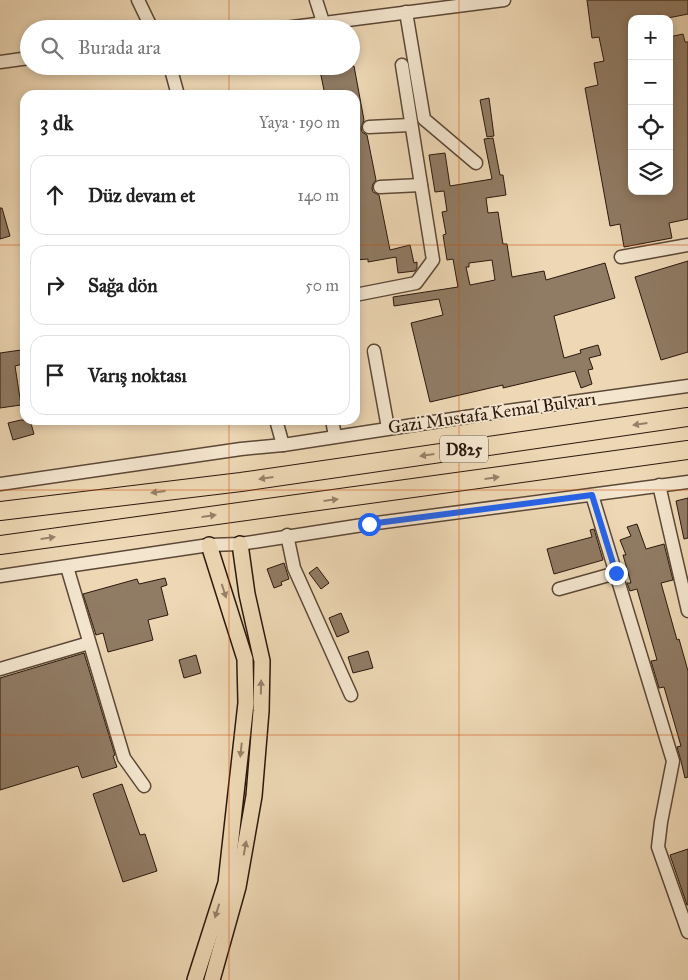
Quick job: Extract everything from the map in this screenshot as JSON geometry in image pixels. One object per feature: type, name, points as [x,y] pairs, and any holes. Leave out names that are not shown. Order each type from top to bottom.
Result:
[{"type":"highway","name":"Gazi Mustafa Kemal Bulvarı","points":[[0,511],[250,480],[688,416]]},
{"type":"highway","name":"D825","points":[[0,545],[688,450]]},
{"type":"main road","points":[[212,980],[238,887],[254,796],[261,711],[262,661],[247,594],[240,544]]},
{"type":"main road","points":[[195,980],[226,883],[246,703],[245,659],[209,545]]},
{"type":"street","points":[[138,0],[148,20]]},
{"type":"street","points":[[316,0],[322,20]]},
{"type":"street","points":[[340,20],[406,12],[440,4],[504,0]]},
{"type":"street","points":[[406,12],[424,118],[476,163]]},
{"type":"street","points":[[0,62],[20,59]]},
{"type":"street","points":[[360,294],[416,283],[433,260],[410,125],[402,65]]},
{"type":"street","points":[[172,75],[177,90]]},
{"type":"street","points":[[368,127],[410,125]]},
{"type":"street","points":[[380,186],[421,185]]},
{"type":"street","points":[[621,257],[688,245]]},
{"type":"street","points":[[374,351],[388,428]]},
{"type":"street","name":"Gazi Mustafa Kemal Bulvarı","points":[[0,484],[688,386]]},
{"type":"street","points":[[277,425],[283,445]]},
{"type":"street","points":[[333,425],[336,436]]},
{"type":"street","points":[[0,576],[209,545],[240,544],[287,535],[688,482]]},
{"type":"street","points":[[659,485],[688,611]]},
{"type":"street","points":[[592,495],[673,761],[658,847],[688,932]]},
{"type":"street","points":[[287,535],[294,568],[351,695]]},
{"type":"street","points":[[66,567],[124,758],[144,786]]},
{"type":"street","points":[[559,589],[616,573]]},
{"type":"street","points":[[0,669],[89,642]]},
{"type":"building","points":[[587,0],[688,0],[688,14],[673,17],[673,15],[628,15],[628,195],[673,195],[673,36],[683,34],[685,42],[688,42],[688,219],[669,223],[672,238],[624,247],[620,224],[610,226],[585,88],[598,85],[594,63],[604,61],[599,37],[592,38]]},
{"type":"building","points":[[321,75],[356,75],[358,90],[324,90]]},
{"type":"building","points":[[360,98],[364,120],[361,128],[362,132],[367,135],[376,180],[372,188],[373,192],[379,195],[390,250],[410,245],[414,263],[417,262],[417,268],[415,271],[398,273],[396,257],[368,262],[368,259],[360,260]]},
{"type":"building","points":[[489,98],[494,136],[487,137],[480,100]]},
{"type":"building","points":[[493,138],[500,175],[503,175],[506,195],[486,198],[488,213],[498,212],[503,244],[507,244],[512,277],[544,271],[546,280],[605,263],[615,298],[554,316],[564,358],[581,353],[580,350],[598,345],[601,355],[589,358],[593,369],[588,370],[592,384],[581,388],[575,371],[503,388],[503,385],[430,402],[411,323],[443,315],[439,299],[394,306],[393,297],[458,287],[453,259],[447,260],[443,235],[446,234],[442,212],[447,211],[444,191],[435,192],[429,155],[445,153],[450,186],[492,179],[484,139]],"holes":[[[492,260],[495,280],[470,285],[466,267],[469,267],[469,263]]]},
{"type":"building","points":[[0,208],[2,208],[10,236],[0,239]]},
{"type":"building","points":[[688,261],[688,352],[661,360],[635,277]]},
{"type":"building","points":[[20,350],[20,365],[15,366],[20,405],[0,408],[0,353]]},
{"type":"building","points":[[20,420],[20,425],[31,425],[34,434],[13,440],[8,423]]},
{"type":"building","points":[[688,498],[688,538],[684,539],[676,501]]},
{"type":"building","points":[[637,524],[646,549],[664,544],[673,580],[661,583],[688,671],[688,777],[685,778],[677,747],[681,746],[664,687],[659,688],[651,661],[657,660],[637,589],[630,591],[627,583],[631,583],[623,555],[626,555],[620,540],[631,536],[627,527]]},
{"type":"building","points":[[594,529],[603,560],[554,574],[547,549],[592,537],[590,530]]},
{"type":"building","points":[[284,563],[289,579],[281,582],[282,585],[274,588],[267,569]]},
{"type":"building","points":[[317,567],[329,583],[321,589],[309,573]]},
{"type":"building","points":[[165,578],[167,585],[161,587],[168,615],[148,620],[153,640],[108,652],[103,633],[96,635],[83,594],[137,579],[139,584]]},
{"type":"building","points":[[341,613],[349,632],[337,637],[329,618]]},
{"type":"building","points":[[368,651],[373,668],[353,673],[348,657]]},
{"type":"building","points":[[84,653],[117,767],[82,778],[78,766],[0,790],[0,678]]},
{"type":"building","points":[[196,655],[201,673],[184,678],[179,660]]},
{"type":"building","points":[[122,784],[140,835],[145,834],[157,871],[123,882],[93,794]]},
{"type":"building","points":[[688,849],[688,905],[687,905],[670,855]]},
{"type":"route","points":[[369,524],[592,495],[616,573]]}]
